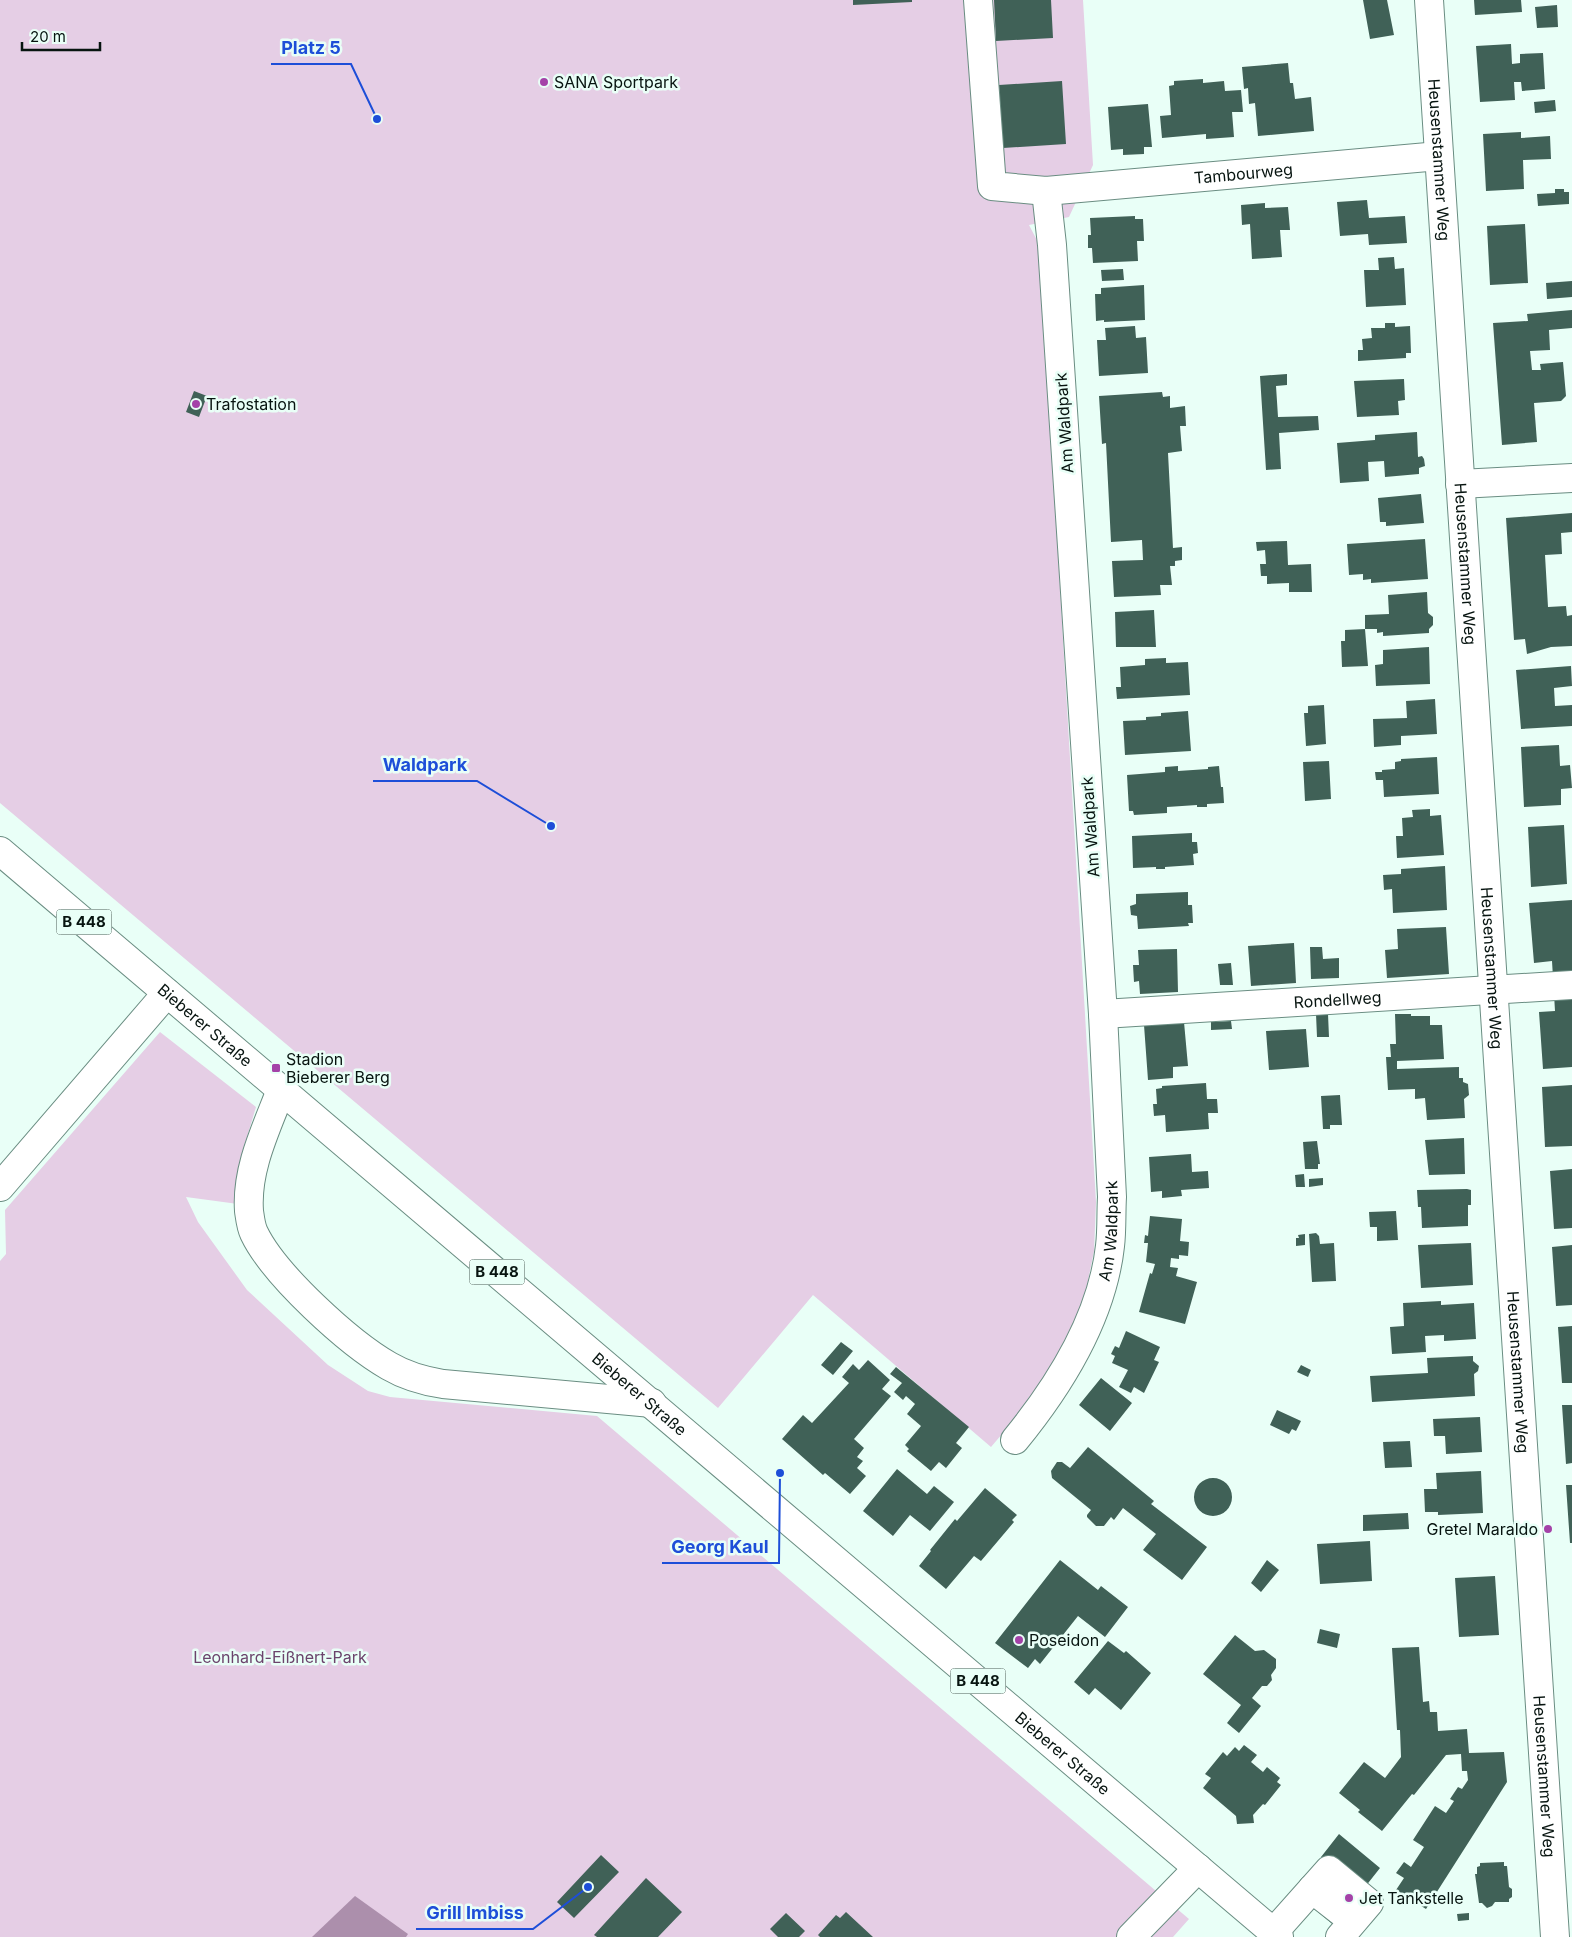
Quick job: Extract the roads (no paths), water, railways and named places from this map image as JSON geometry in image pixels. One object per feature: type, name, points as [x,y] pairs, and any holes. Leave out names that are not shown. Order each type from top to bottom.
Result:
[{"type":"street","name":"Tambourweg","points":[[978,0],[992,186],[1046,191],[1439,156]]},
{"type":"street","name":"Heusenstammer Weg","points":[[1429,0],[1555,1937]]},
{"type":"street","name":"Am Waldpark","points":[[1016,1440],[1034,1417],[1068,1366],[1091,1316],[1106,1271],[1110,1246],[1112,1197],[1103,1014],[1053,264],[1046,191]]},
{"type":"street","points":[[1460,484],[1572,478]]},
{"type":"street","name":"Bieberer Straße","points":[[0,851],[1276,1935]]},
{"type":"street","name":"Rondellweg","points":[[1103,1014],[1572,985]]},
{"type":"street","points":[[0,1187],[167,993]]},
{"type":"street","points":[[281,1090],[255,1159],[250,1188],[249,1212],[253,1232],[263,1249],[292,1283],[333,1325],[390,1367],[425,1381],[652,1403]]},
{"type":"street","points":[[1131,1937],[1198,1868]]},
{"type":"street","points":[[1276,1935],[1328,1870],[1370,1903],[1347,1929]]},
{"type":"place","name":"SANA Sportpark","points":[[544,82]]},
{"type":"place","name":"Platz 5","points":[[377,119]]},
{"type":"place","name":"Trafostation","points":[[196,404]]},
{"type":"place","name":"Waldpark","points":[[551,826]]},
{"type":"place","name":"Stadion Bieberer Berg","points":[[276,1068]]},
{"type":"place","name":"Georg Kaul","points":[[780,1473]]},
{"type":"place","name":"Gretel Maraldo","points":[[1548,1529]]},
{"type":"place","name":"Poseidon","points":[[1019,1640]]},
{"type":"place","name":"Grill Imbiss","points":[[588,1887]]},
{"type":"place","name":"Jet Tankstelle","points":[[1349,1898]]},
{"type":"park label","name":"Leonhard-Eißnert-Park","points":[[280,1657]]}]
